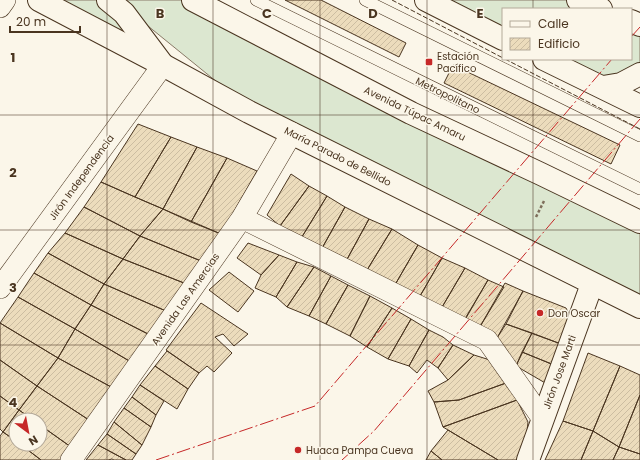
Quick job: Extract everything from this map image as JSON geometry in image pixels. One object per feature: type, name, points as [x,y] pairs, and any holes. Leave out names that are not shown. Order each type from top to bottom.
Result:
[{"type":"street","points":[[0,6],[5,0]]},
{"type":"street","name":"María Parado de Bellido","points":[[39,0],[249,112],[640,307]]},
{"type":"street","points":[[108,0],[124,13],[163,65]]},
{"type":"street","name":"Avenida Túpac Amaru","points":[[192,0],[411,113],[640,222]]},
{"type":"street","points":[[426,0],[502,38]]},
{"type":"street","points":[[578,0],[598,8]]},
{"type":"street","points":[[546,60],[640,106]]},
{"type":"street","name":"Jirón Independencia","points":[[0,288],[163,65]]},
{"type":"street","points":[[603,87],[621,84],[640,74]]},
{"type":"street","name":"Avenida Las Amercias","points":[[71,460],[242,218],[292,133]]},
{"type":"street","points":[[242,218],[487,340],[542,418]]},
{"type":"street","name":"Jirón Jose Marti","points":[[528,460],[592,284]]},
{"type":"lane","name":"Metropolitano","points":[[256,0],[640,189]]},
{"type":"lane","points":[[365,0],[640,136]]},
{"type":"path","points":[[536,217],[544,200]]},
{"type":"green space","points":[[47,0],[101,0],[201,82]]},
{"type":"green space","points":[[116,0],[185,0],[640,226],[640,301],[249,108]]},
{"type":"green space","points":[[435,0],[567,0],[588,8],[502,8],[502,33]]},
{"type":"green space","points":[[632,25],[640,28],[640,70],[603,83],[557,60],[632,60]]},
{"type":"building","points":[[285,0],[321,0],[406,43],[399,57]]},
{"type":"building","points":[[453,65],[620,145],[611,164],[444,83]]},
{"type":"building","points":[[138,124],[171,137],[135,197],[101,182]]},
{"type":"building","points":[[171,137],[197,147],[163,209],[135,197]]},
{"type":"building","points":[[197,147],[227,158],[191,222],[163,209]]},
{"type":"building","points":[[227,158],[257,171],[221,234],[191,222]]},
{"type":"building","points":[[291,174],[309,186],[280,226],[267,215]]},
{"type":"building","points":[[101,182],[163,209],[140,236],[84,207]]},
{"type":"building","points":[[309,186],[327,196],[300,240],[280,226]]},
{"type":"building","points":[[327,196],[345,207],[321,250],[300,240]]},
{"type":"building","points":[[84,207],[140,236],[123,259],[65,233]]},
{"type":"building","points":[[345,207],[369,219],[345,263],[321,250]]},
{"type":"building","points":[[163,209],[221,234],[201,261],[140,236]]},
{"type":"building","points":[[369,219],[392,229],[364,275],[345,263]]},
{"type":"building","points":[[392,229],[418,245],[392,290],[364,275]]},
{"type":"building","points":[[65,233],[123,259],[104,284],[48,253]]},
{"type":"building","points":[[140,236],[201,261],[184,283],[123,259]]},
{"type":"building","points":[[248,243],[279,255],[261,275],[237,258]]},
{"type":"building","points":[[418,245],[442,258],[416,303],[392,290]]},
{"type":"building","points":[[48,253],[104,284],[91,305],[34,273]]},
{"type":"building","points":[[279,255],[297,262],[276,297],[255,288],[261,275]]},
{"type":"building","points":[[442,258],[465,268],[438,314],[416,303]]},
{"type":"building","points":[[123,259],[184,283],[166,311],[104,284]]},
{"type":"building","points":[[297,262],[314,267],[287,307],[276,297]]},
{"type":"building","points":[[314,267],[331,276],[309,316],[287,307]]},
{"type":"building","points":[[465,268],[488,280],[462,325],[438,314]]},
{"type":"building","points":[[229,272],[254,291],[238,312],[209,290]]},
{"type":"building","points":[[34,273],[91,305],[75,329],[18,297]]},
{"type":"building","points":[[331,276],[348,285],[326,324],[309,316]]},
{"type":"building","points":[[488,280],[504,287],[478,330],[463,322]]},
{"type":"building","points":[[505,283],[523,291],[497,338],[478,330]]},
{"type":"building","points":[[104,284],[166,311],[150,335],[91,305]]},
{"type":"building","points":[[348,285],[370,296],[350,336],[326,324]]},
{"type":"building","name":"Don Oscar","points":[[523,291],[566,308],[571,318],[561,344],[506,324]]},
{"type":"building","points":[[370,296],[392,308],[367,347],[350,336]]},
{"type":"building","points":[[18,297],[75,329],[58,358],[0,323]]},
{"type":"building","points":[[201,303],[248,334],[234,346],[223,334],[215,337],[232,353],[214,372],[207,366],[199,373],[166,350]]},
{"type":"building","points":[[91,305],[150,335],[131,362],[75,329]]},
{"type":"building","points":[[392,308],[411,319],[388,359],[367,347]]},
{"type":"building","points":[[411,319],[429,330],[409,366],[388,359]]},
{"type":"building","points":[[0,323],[58,358],[37,386],[0,360]]},
{"type":"building","points":[[506,324],[532,333],[516,366],[497,338]]},
{"type":"building","points":[[75,329],[131,362],[113,388],[58,358]]},
{"type":"building","points":[[429,330],[443,337],[453,345],[438,368],[427,360],[417,373],[409,366]]},
{"type":"building","points":[[532,333],[561,344],[554,365],[522,352]]},
{"type":"building","points":[[453,345],[474,355],[448,380],[438,368]]},
{"type":"building","points":[[167,351],[199,373],[188,389],[155,366]]},
{"type":"building","points":[[522,352],[554,365],[547,384],[516,366]]},
{"type":"building","points":[[588,353],[620,366],[593,431],[563,421]]},
{"type":"building","points":[[474,355],[490,360],[506,383],[459,400],[434,402],[428,391],[448,380]]},
{"type":"building","points":[[58,358],[113,388],[89,420],[37,386]]},
{"type":"building","points":[[0,360],[37,386],[19,410],[0,396]]},
{"type":"building","points":[[155,366],[188,389],[177,409],[140,385]]},
{"type":"building","points":[[620,366],[640,375],[640,395],[619,447],[593,431]]},
{"type":"building","points":[[506,383],[517,400],[443,427],[434,402],[459,400]]},
{"type":"building","points":[[140,385],[164,401],[156,415],[132,397]]},
{"type":"building","points":[[37,386],[89,420],[71,447],[48,431],[48,412],[22,412],[19,410]]},
{"type":"building","points":[[640,395],[640,454],[619,447]]},
{"type":"building","points":[[0,396],[19,410],[18,412],[8,412],[8,425],[3,432],[0,429]]},
{"type":"building","points":[[132,397],[156,415],[151,427],[124,408]]},
{"type":"building","points":[[517,400],[528,422],[525,453],[522,460],[498,460],[443,427]]},
{"type":"building","points":[[124,408],[151,427],[142,445],[114,422]]},
{"type":"building","points":[[563,421],[593,431],[581,460],[545,460]]},
{"type":"building","points":[[114,422],[142,445],[136,454],[107,434]]},
{"type":"building","points":[[8,425],[8,435],[3,432]]},
{"type":"building","points":[[448,430],[498,460],[442,460],[431,451]]},
{"type":"building","points":[[48,431],[71,447],[62,460],[41,460],[30,452],[48,452]]},
{"type":"building","points":[[593,431],[619,447],[613,460],[581,460]]},
{"type":"building","points":[[3,432],[8,435],[8,452],[30,452],[41,460],[0,460],[0,436]]},
{"type":"building","points":[[107,434],[136,454],[132,460],[126,460],[98,445]]},
{"type":"building","points":[[98,445],[126,460],[86,460]]},
{"type":"building","points":[[619,447],[640,454],[640,460],[613,460]]},
{"type":"building","points":[[431,451],[442,460],[426,460]]},
{"type":"fence","points":[[392,0],[502,57]]},
{"type":"fence","points":[[507,60],[640,129]]},
{"type":"power","points":[[632,36],[640,27]]},
{"type":"power","points":[[156,460],[315,406],[611,60]]},
{"type":"power","points":[[342,460],[374,431],[640,119]]},
{"type":"place","name":"Estación Pacífico","points":[[429,62]]},
{"type":"place","name":"Don Oscar","points":[[540,313]]},
{"type":"place","name":"Huaca Pampa Cueva","points":[[298,450]]}]
